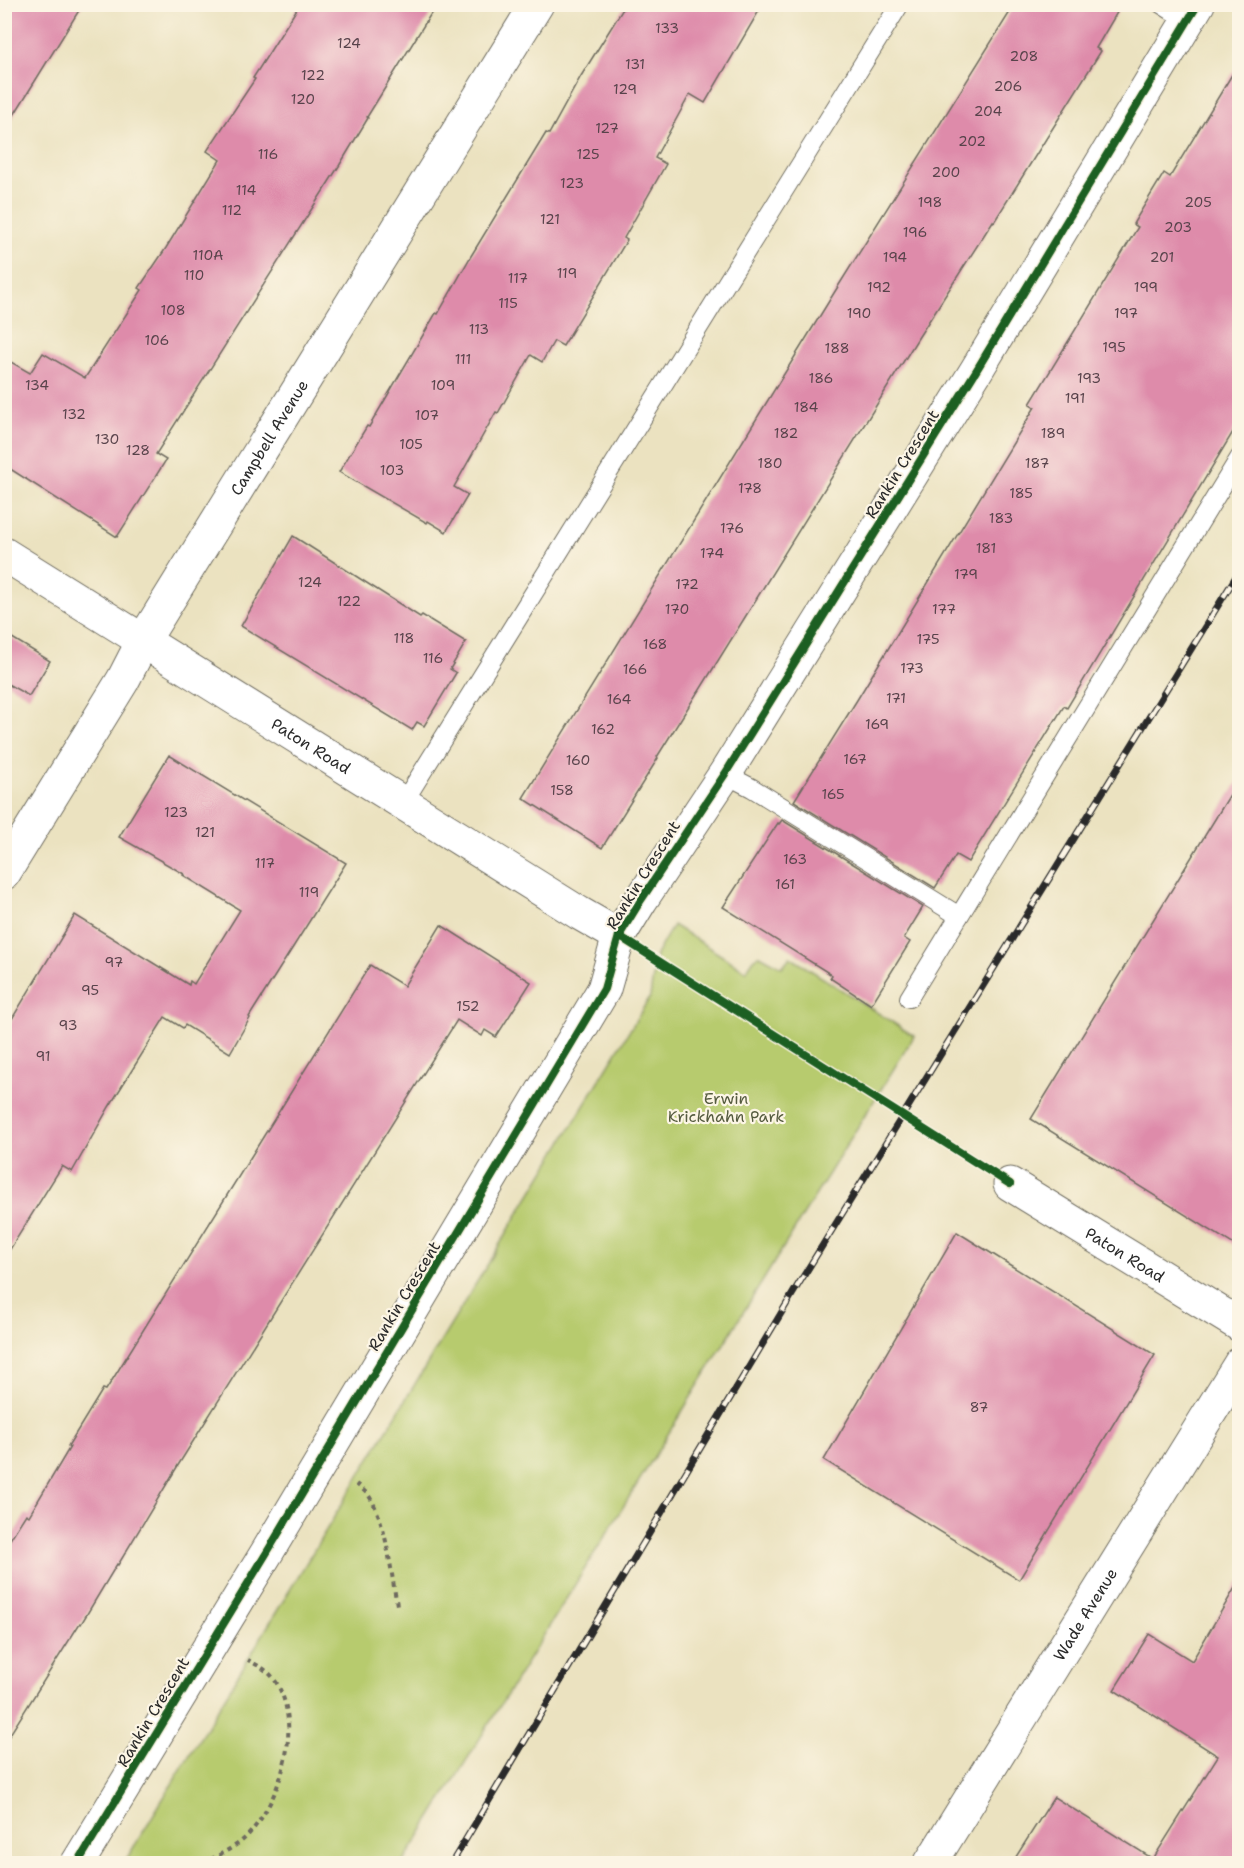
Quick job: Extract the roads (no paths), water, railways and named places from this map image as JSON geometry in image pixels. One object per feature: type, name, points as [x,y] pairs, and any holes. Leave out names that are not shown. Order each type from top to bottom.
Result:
[{"type":"street","name":"Campbell Avenue","points":[[4,873],[123,680],[143,641],[537,4]]},
{"type":"street","name":"Rankin Crescent","points":[[77,1863],[269,1549],[604,989],[619,936],[725,774],[976,371],[1182,10]]},
{"type":"street","name":"Paton Road","points":[[4,554],[619,936]]},
{"type":"street","name":"Paton Road","points":[[1010,1184],[1239,1325]]},
{"type":"street","name":"Wade Avenue","points":[[930,1863],[1239,1364]]},
{"type":"lane","points":[[403,803],[900,4]]},
{"type":"lane","points":[[909,998],[1239,457]]},
{"type":"lane","points":[[725,774],[959,916]]},
{"type":"railway","points":[[451,1864],[798,1285],[1240,570]]},
{"type":"park label","name":"Erwin Krickhahn Park","points":[[726,1107]]}]
